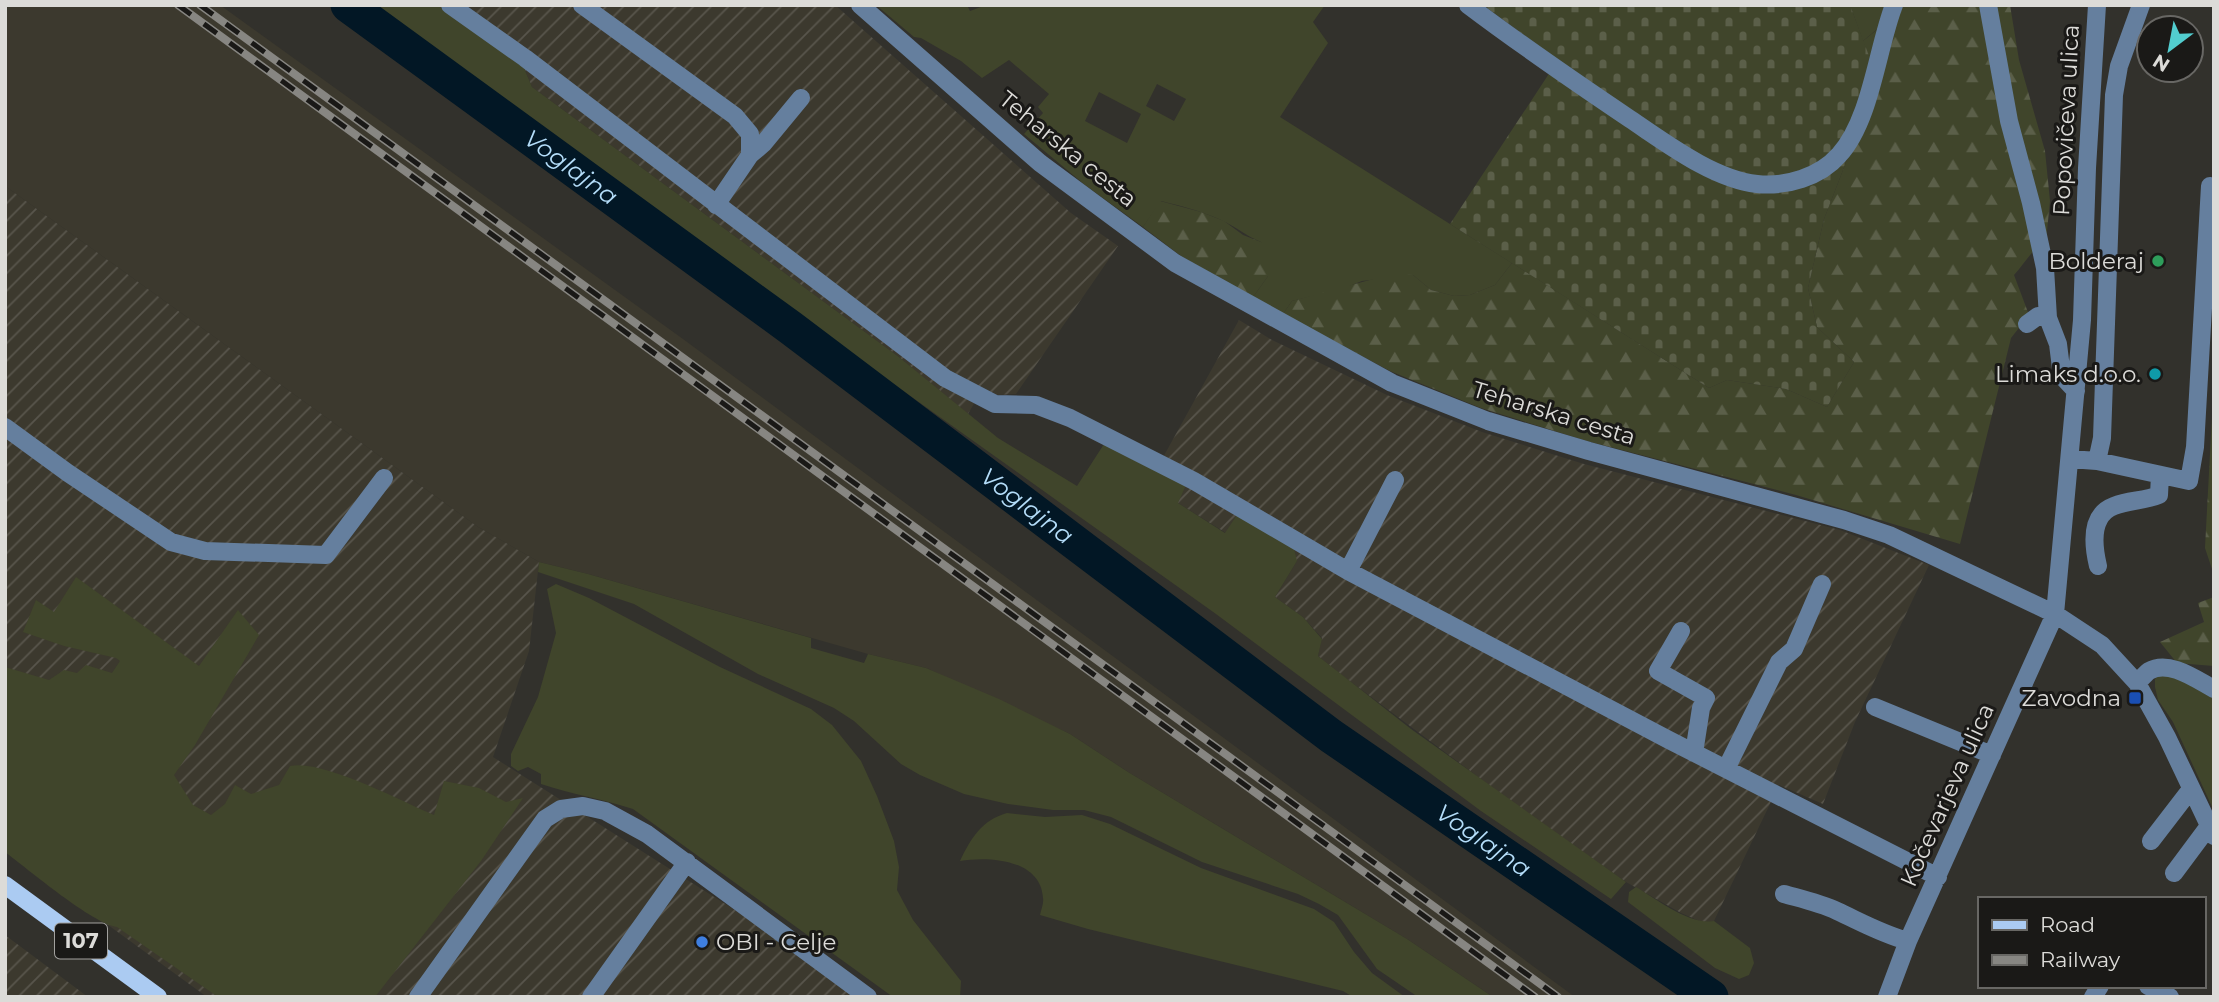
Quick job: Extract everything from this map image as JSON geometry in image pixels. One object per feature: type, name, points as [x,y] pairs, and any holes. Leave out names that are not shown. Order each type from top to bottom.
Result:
[{"type":"main road","name":"107","points":[[5,885],[158,997]]},
{"type":"street","points":[[450,5],[525,58],[945,378],[995,404],[1036,405],[1070,418],[1194,481],[1348,571],[1694,753],[1938,877]]},
{"type":"street","points":[[582,5],[735,117],[750,134],[750,155]]},
{"type":"street","name":"Teharska cesta","points":[[860,5],[1040,163],[1175,263],[1392,383],[1488,421],[1844,520],[1889,535],[2055,614],[2102,645],[2137,683],[2167,737],[2211,831]]},
{"type":"street","points":[[1468,5],[1541,60],[1674,148],[1723,175],[1757,184],[1786,183],[1821,172],[1840,155],[1852,138],[1863,110],[1894,5]]},
{"type":"street","points":[[1988,5],[2009,121],[2031,202],[2045,268],[2048,318],[2058,344],[2062,376],[2076,391]]},
{"type":"street","name":"Popovičeva ulica","points":[[2055,614],[2082,320],[2087,168],[2097,5]]},
{"type":"street","points":[[2097,461],[2102,438],[2114,94],[2119,66],[2141,5]]},
{"type":"street","points":[[716,205],[750,155],[763,144],[801,98]]},
{"type":"street","points":[[2070,459],[2097,461],[2189,481],[2210,186]]},
{"type":"street","points":[[2027,324],[2038,316],[2048,318]]},
{"type":"street","points":[[5,427],[171,542],[205,551],[326,555],[384,478]]},
{"type":"street","points":[[2098,566],[2094,540],[2101,515],[2113,506],[2159,495],[2160,475]]},
{"type":"street","points":[[1348,571],[1395,480]]},
{"type":"street","points":[[1726,769],[1779,662],[1794,649],[1822,584]]},
{"type":"street","name":"Kočevarjeva ulica","points":[[1887,997],[1908,942],[2055,614]]},
{"type":"street","points":[[1681,631],[1658,671],[1706,698],[1694,753]]},
{"type":"street","points":[[2137,683],[2149,671],[2160,668],[2176,670],[2214,689]]},
{"type":"street","points":[[1875,706],[1992,755]]},
{"type":"street","points":[[2151,841],[2191,789]]},
{"type":"street","points":[[418,997],[545,820],[561,809],[583,806],[605,811],[647,834],[868,997]]},
{"type":"street","points":[[2174,873],[2211,831]]},
{"type":"street","points":[[591,997],[687,862]]},
{"type":"street","points":[[1784,894],[1824,906],[1881,933],[1908,942]]},
{"type":"street","points":[[2152,988],[2170,997]]},
{"type":"shaded area","points":[[5,5],[220,5],[683,339],[1575,997],[1493,997],[1407,939],[1128,772],[1070,734],[926,668],[539,562],[478,527],[5,186]]},
{"type":"shaded area","points":[[472,5],[835,5],[1071,213],[1118,246],[1016,394],[997,395],[983,388],[968,414],[899,357],[532,87],[524,68],[461,21]]},
{"type":"shaded area","points":[[5,186],[478,527],[539,562],[529,651],[493,757],[872,997],[207,997],[5,850]]},
{"type":"shaded area","points":[[1239,320],[1272,340],[1387,395],[1482,432],[1584,464],[1840,530],[1929,565],[1855,722],[1823,804],[1779,785],[1714,921],[1704,923],[1681,913],[1626,882],[1517,806],[1343,676],[1318,656],[1322,638],[1303,617],[1275,597],[1297,561],[1226,533],[1178,503],[1156,470]]},
{"type":"shaded area","points":[[5,935],[88,997],[5,997]]},
{"type":"green space","points":[[375,5],[439,5],[524,68],[532,87],[899,357],[998,438],[1077,486],[1104,444],[1186,485],[1178,503],[1225,533],[1237,515],[1293,545],[1297,561],[1275,597],[1303,617],[1322,639],[1318,656],[1411,729],[1626,882],[1611,899],[1481,811],[1216,614],[564,149]]},
{"type":"green space","points":[[876,5],[967,5],[970,11],[986,5],[1325,5],[1313,22],[1328,43],[1280,117],[1512,263],[1495,285],[1470,295],[1454,296],[1431,290],[1413,275],[1362,281],[1342,289],[1292,301],[1283,314],[1253,297],[1268,276],[1261,242],[1214,217],[1161,201],[1143,227],[1085,185],[1024,134],[1043,113],[1038,107],[1049,94],[1009,60],[982,78],[961,61],[921,38],[914,37]],"holes":[[[1157,84],[1186,99],[1174,121],[1146,106]],[[1099,92],[1141,114],[1127,143],[1085,121]]]},
{"type":"green space","points":[[1483,5],[1850,5],[1878,80],[1824,219],[1808,288],[1817,327],[1854,362],[1827,407],[1786,389],[1727,380],[1709,388],[1450,224],[1558,60]]},
{"type":"green space","points":[[1850,5],[1898,5],[1894,15],[1863,41]]},
{"type":"green space","points":[[1898,5],[2010,5],[2019,60],[2045,151],[2050,201],[2046,241],[2032,252],[2014,275],[2029,315],[2011,338],[1960,544],[1796,495],[1587,441],[1481,408],[1390,371],[1283,314],[1292,301],[1392,274],[1413,275],[1431,290],[1454,296],[1470,295],[1495,285],[1512,263],[1709,388],[1727,380],[1786,389],[1827,407],[1854,362],[1817,327],[1808,288],[1824,219],[1878,80],[1863,41],[1894,16]]},
{"type":"green space","points":[[1160,201],[1224,221],[1243,235],[1261,242],[1272,256],[1268,276],[1253,297],[1181,256],[1143,227]]},
{"type":"green space","points":[[2214,379],[2214,575],[2205,548]]},
{"type":"green space","points":[[539,562],[811,638],[811,648],[864,663],[868,654],[926,668],[999,699],[1070,734],[1128,772],[1407,939],[1493,997],[1418,997],[1377,969],[1338,915],[1298,894],[1202,862],[1111,817],[1084,810],[1053,810],[1008,804],[964,794],[920,775],[901,764],[854,721],[834,708],[758,674],[634,604],[538,572]]},
{"type":"green space","points":[[76,577],[199,666],[238,610],[259,635],[195,745],[174,775],[193,805],[211,815],[225,804],[235,785],[251,794],[279,785],[290,766],[321,769],[341,775],[434,815],[444,781],[479,788],[506,802],[523,798],[481,861],[375,997],[218,997],[117,927],[106,924],[77,907],[5,852],[5,667],[49,680],[64,670],[77,673],[86,665],[112,673],[120,661],[23,632],[36,600],[54,612]]},
{"type":"green space","points":[[556,584],[589,598],[720,667],[811,709],[832,725],[861,761],[877,796],[894,841],[899,867],[897,890],[913,920],[961,981],[960,997],[893,997],[633,809],[541,784],[541,774],[528,767],[518,771],[511,766],[511,754],[538,697],[556,633],[547,589]]},
{"type":"green space","points":[[2214,597],[2214,666],[2177,663],[2160,642],[2204,622],[2198,603]]},
{"type":"green space","points":[[2160,674],[2170,674],[2214,697],[2214,811],[2173,722],[2158,700],[2155,679]]},
{"type":"green space","points":[[1007,813],[1045,817],[1082,815],[1110,824],[1201,868],[1314,909],[1334,922],[1372,973],[1405,997],[1353,997],[1343,991],[1040,915],[1043,900],[1040,885],[1033,875],[1023,868],[998,860],[960,861],[978,831],[991,820]]},
{"type":"green space","points":[[1636,887],[1684,915],[1714,921],[1750,948],[1754,963],[1749,975],[1739,979],[1715,968],[1628,902],[1629,892]]},
{"type":"waterway","name":"Voglajna","points":[[348,5],[791,328],[1331,736],[1711,997]]},
{"type":"railway","points":[[178,5],[1535,997]]},
{"type":"railway","points":[[200,5],[1558,997]]},
{"type":"place","name":"Bolderaj","points":[[2158,261]]},
{"type":"place","name":"Limaks d.o.o.","points":[[2155,374]]},
{"type":"place","name":"Zavodna","points":[[2135,698]]},
{"type":"place","name":"OBI - Celje","points":[[702,942]]}]
